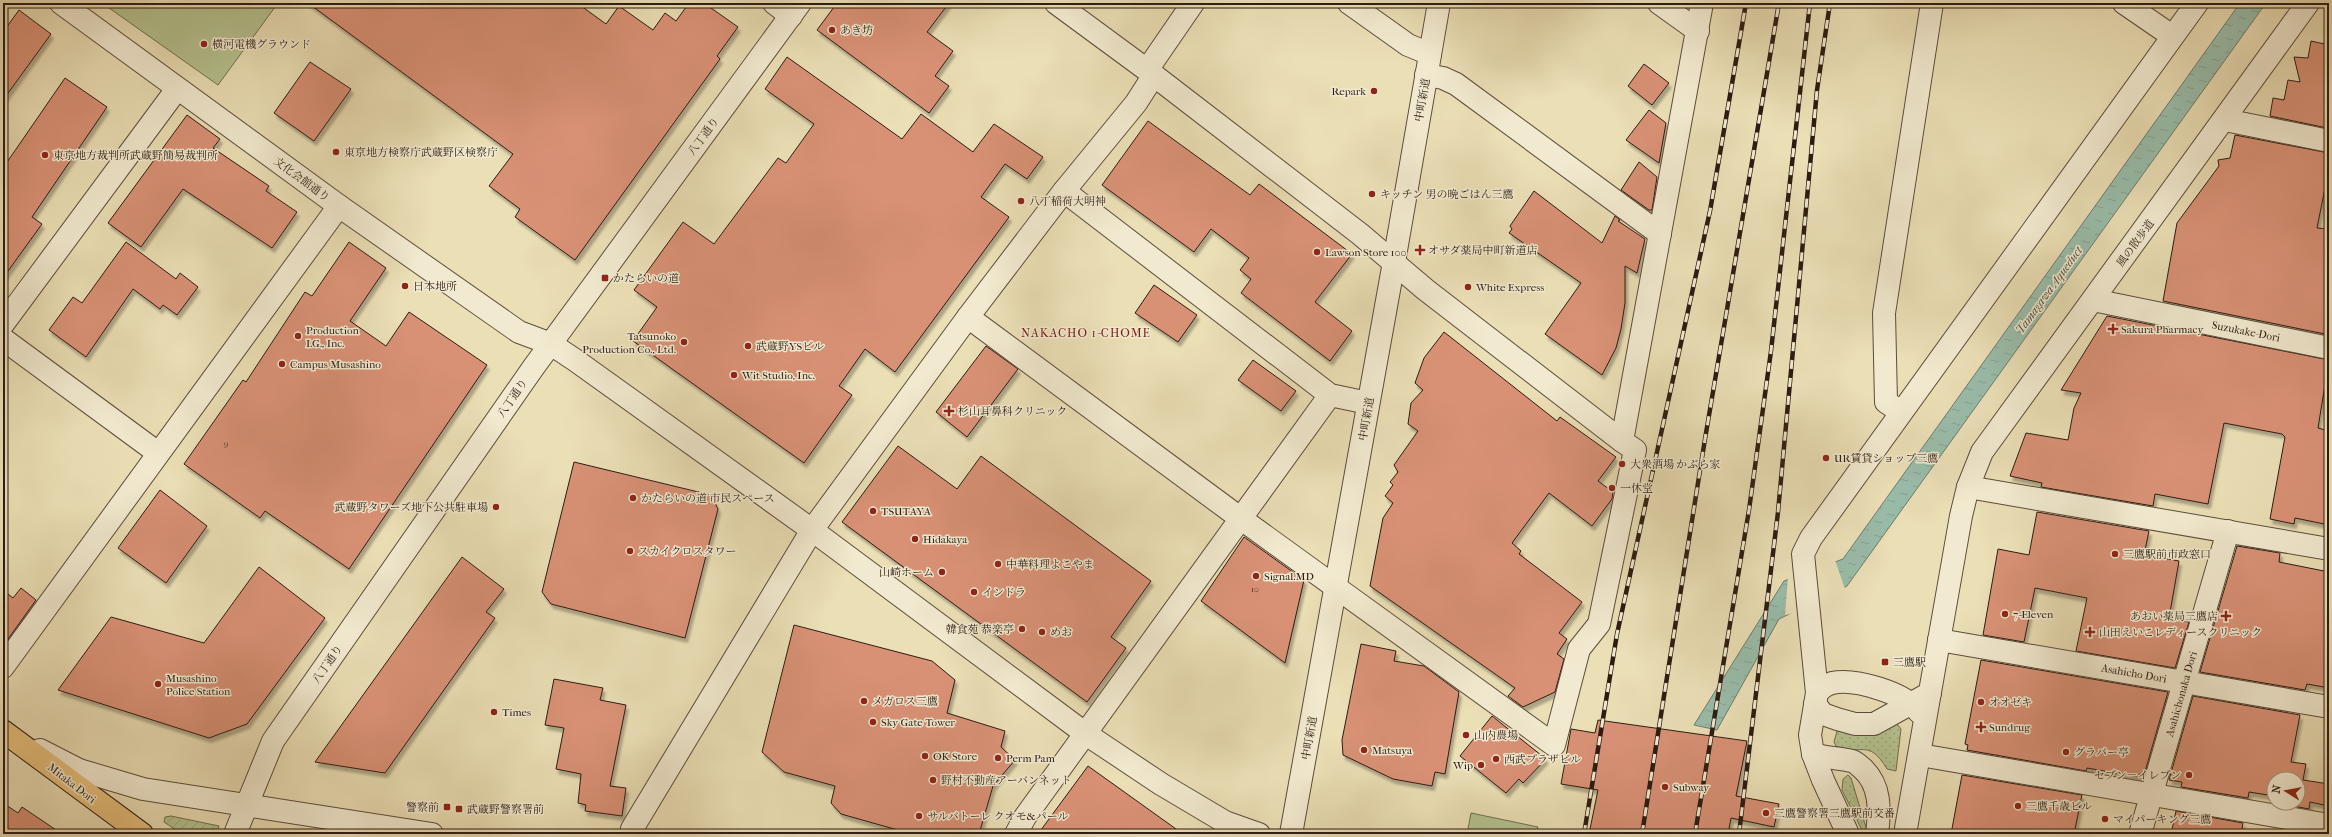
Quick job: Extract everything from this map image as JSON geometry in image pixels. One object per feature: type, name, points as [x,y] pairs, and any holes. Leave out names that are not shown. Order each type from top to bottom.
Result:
[{"type":"main road","name":"Mitaka Dori","points":[[7,733],[99,804],[142,834]]},
{"type":"street","name":"文化会館通り","points":[[61,3],[339,206],[519,332],[550,344],[812,530],[1086,734],[1161,784],[1225,822],[1259,834]]},
{"type":"street","points":[[774,3],[796,10]]},
{"type":"street","points":[[968,317],[1240,518],[1554,745],[1579,649],[1599,624],[1606,598],[1635,450],[1426,290],[1394,262],[1151,72],[1056,3]]},
{"type":"street","points":[[631,834],[632,829],[812,530],[968,317],[1064,191],[1136,103],[1151,72],[1193,3]]},
{"type":"street","points":[[1349,3],[1408,46],[1443,78],[1456,84],[1660,234]]},
{"type":"street","name":"中町新道","points":[[1291,834],[1439,3]]},
{"type":"street","points":[[1660,3],[1698,31]]},
{"type":"street","points":[[1622,441],[1702,3]]},
{"type":"street","points":[[1901,412],[1886,402],[1884,313],[1932,3]]},
{"type":"street","points":[[2124,3],[2172,36]]},
{"type":"street","points":[[1848,834],[1813,754],[1810,735],[1816,699],[1803,554],[1811,538],[1901,412],[2197,3]]},
{"type":"street","name":"風の散歩道","points":[[1905,834],[1926,721],[1938,640],[1968,487],[1982,452],[2225,120],[2308,3]]},
{"type":"street","name":"八丁通り","points":[[235,834],[273,741],[550,344],[796,10]]},
{"type":"street","points":[[3,324],[177,89]]},
{"type":"street","points":[[2225,120],[2329,141]]},
{"type":"street","points":[[1064,191],[1330,395],[1368,403]]},
{"type":"street","points":[[3,667],[339,206]]},
{"type":"street","name":"Suzukake-Dori","points":[[2093,300],[2329,348]]},
{"type":"street","points":[[3,339],[158,453]]},
{"type":"street","points":[[1016,834],[1025,817],[1330,395]]},
{"type":"street","points":[[1968,487],[2329,549]]},
{"type":"street","name":"Asahichonaka Dori","points":[[2140,834],[2228,531]]},
{"type":"street","name":"Asahicho Dori","points":[[1938,640],[2329,707]]},
{"type":"street","points":[[1816,699],[1823,687],[1844,682],[1875,688],[1904,698],[1926,721]]},
{"type":"street","points":[[1816,699],[1823,714],[1855,724],[1874,724],[1930,693]]},
{"type":"street","points":[[7,733],[86,773],[143,789],[247,807],[432,834]]},
{"type":"street","points":[[1813,754],[1827,758],[1854,761],[1867,772],[1878,791],[1879,819],[1877,834]]},
{"type":"street","points":[[1920,755],[2329,825]]},
{"type":"shaded area","name":"横河電機グラウンド","points":[[102,3],[278,3],[218,85]]},
{"type":"shaded area","points":[[1894,724],[1898,725],[1901,729],[1896,771],[1887,769],[1875,753],[1864,750],[1845,749],[1836,746],[1834,742],[1837,731],[1866,734],[1879,731]]},
{"type":"shaded area","points":[[1848,775],[1851,778],[1868,834],[1864,834],[1842,790],[1843,779]]},
{"type":"shaded area","points":[[1471,813],[1538,827],[1536,834],[1467,834]]},
{"type":"shaded area","points":[[171,816],[219,826],[216,834],[182,834],[164,822],[165,817]]},
{"type":"water","name":"Tamagawa Aqueduct","points":[[2240,3],[2266,3],[1847,586],[1779,619],[1717,730],[1694,725],[1784,581],[1843,559]]},
{"type":"pier","points":[[1835,560],[1845,589],[1800,612],[1785,615],[1788,578]]},
{"type":"building","points":[[308,3],[577,3],[606,24],[619,6],[653,30],[665,13],[676,21],[689,3],[704,3],[738,27],[717,56],[720,59],[575,260],[515,217],[520,209],[489,186],[513,154]]},
{"type":"building","points":[[837,3],[949,3],[927,32],[953,51],[935,76],[949,86],[929,113],[817,30]]},
{"type":"building","points":[[19,10],[51,34],[3,100],[3,32]]},
{"type":"building","points":[[2311,41],[2329,45],[2329,116],[2327,128],[2270,116],[2273,98],[2284,100],[2288,80],[2300,82],[2294,57],[2308,58]]},
{"type":"building","points":[[787,57],[902,139],[921,114],[973,152],[994,124],[1043,157],[1027,179],[1005,164],[981,197],[1009,217],[895,372],[865,349],[839,386],[852,395],[804,463],[633,341],[657,307],[634,290],[683,222],[714,244],[778,158],[786,163],[814,124],[765,89]]},
{"type":"building","points":[[310,62],[351,89],[314,141],[274,113]]},
{"type":"building","points":[[1644,64],[1669,83],[1652,105],[1628,86]]},
{"type":"building","points":[[65,78],[107,107],[32,217],[42,224],[3,278],[3,168]]},
{"type":"building","points":[[1649,110],[1666,123],[1659,163],[1626,140]]},
{"type":"building","points":[[187,115],[220,139],[213,148],[269,186],[266,191],[297,212],[272,248],[183,189],[141,247],[108,223]]},
{"type":"building","points":[[1148,121],[1250,195],[1259,184],[1352,254],[1315,302],[1352,331],[1330,361],[1241,293],[1251,279],[1240,270],[1249,258],[1211,229],[1194,252],[1102,185]]},
{"type":"building","points":[[2235,135],[2329,153],[2329,168],[2317,228],[2329,229],[2329,308],[2325,334],[2163,301],[2177,223],[2219,166],[2218,160],[2230,158]]},
{"type":"building","points":[[1639,162],[1657,177],[1652,210],[1649,210],[1621,190]]},
{"type":"building","points":[[1534,191],[1602,243],[1615,216],[1620,220],[1618,221],[1645,239],[1637,273],[1625,266],[1625,303],[1621,329],[1616,348],[1602,375],[1545,334],[1581,283],[1509,233],[1512,229],[1510,226]]},
{"type":"building","points":[[126,242],[176,279],[180,273],[198,287],[177,315],[163,305],[160,309],[133,289],[86,357],[49,330],[73,297],[82,303]]},
{"type":"building","points":[[349,242],[386,268],[350,321],[386,346],[409,312],[487,365],[349,569],[265,511],[260,518],[184,464],[243,380],[246,382],[305,292],[312,296]]},
{"type":"building","points":[[1154,285],[1197,315],[1178,342],[1135,313]]},
{"type":"building","points":[[2107,316],[2329,360],[2318,428],[2329,431],[2329,525],[2295,518],[2294,524],[2270,519],[2285,437],[2282,434],[2224,423],[2208,504],[2155,494],[2153,506],[2041,487],[2042,483],[2010,476],[2026,433],[2068,440],[2074,408],[2081,393],[2061,390]]},
{"type":"building","points":[[1444,332],[1557,421],[1560,417],[1616,457],[1598,481],[1613,492],[1612,499],[1592,526],[1549,493],[1512,543],[1521,551],[1519,554],[1582,602],[1559,633],[1567,639],[1557,654],[1564,659],[1555,692],[1523,707],[1508,696],[1515,688],[1370,586],[1383,518],[1393,503],[1385,496],[1393,485],[1390,482],[1398,472],[1394,465],[1418,431],[1408,424],[1411,403],[1423,390],[1415,383],[1424,358]]},
{"type":"building","points":[[986,346],[1018,369],[967,437],[936,412]]},
{"type":"building","points":[[1253,360],[1296,391],[1281,411],[1238,380]]},
{"type":"building","points":[[898,446],[957,489],[981,456],[1151,581],[1111,637],[1126,648],[1087,702],[842,522]]},
{"type":"building","name":"スカイクロスタワー","points":[[574,462],[711,495],[718,509],[685,638],[551,604],[542,592]]},
{"type":"building","points":[[160,490],[207,526],[166,583],[118,548]]},
{"type":"building","points":[[2037,512],[2149,531],[2144,555],[2179,561],[2169,618],[2189,622],[2175,668],[2076,651],[2087,598],[2035,588],[2024,642],[1983,635],[1998,549],[2029,555]]},
{"type":"building","points":[[1244,537],[1304,580],[1285,663],[1201,601]]},
{"type":"building","points":[[2237,546],[2280,553],[2279,562],[2329,572],[2329,688],[2307,684],[2305,690],[2200,672]]},
{"type":"building","points":[[462,557],[504,589],[486,612],[495,618],[385,773],[315,762]]},
{"type":"building","points":[[259,567],[325,618],[247,724],[209,738],[58,690],[111,617],[204,643]]},
{"type":"building","points":[[21,588],[36,600],[3,646],[3,590],[13,598]]},
{"type":"building","name":"Sky Gate Tower","points":[[794,625],[932,661],[955,680],[947,713],[1005,731],[1001,747],[1015,760],[993,786],[979,834],[912,834],[841,814],[831,803],[835,786],[784,772],[762,752]]},
{"type":"building","points":[[1361,644],[1396,651],[1394,661],[1424,666],[1459,692],[1445,774],[1435,772],[1432,786],[1393,779],[1343,755],[1342,740]]},
{"type":"building","points":[[1981,660],[2168,692],[2144,775],[2139,774],[2139,777],[2087,768],[2086,771],[1967,750],[1968,745],[1965,744]]},
{"type":"building","points":[[554,679],[603,688],[600,700],[626,705],[610,786],[626,788],[622,816],[585,811],[586,805],[578,803],[581,774],[556,769],[564,728],[545,725]]},
{"type":"building","points":[[2193,696],[2300,715],[2291,762],[2306,764],[2305,771],[2266,771],[2266,795],[2249,792],[2248,798],[2181,787],[2182,782],[2169,780]]},
{"type":"building","name":"西武プラザビル","points":[[1492,716],[1546,759],[1523,783],[1519,779],[1506,793],[1460,756]]},
{"type":"building","points":[[1598,720],[1747,741],[1736,796],[1779,804],[1774,827],[1731,818],[1728,834],[1589,834],[1598,790],[1561,784],[1571,729],[1595,733]]},
{"type":"building","points":[[1088,766],[1183,834],[1038,834]]},
{"type":"building","name":"三鷹千歳ビル","points":[[1962,775],[2082,795],[2074,834],[1951,834]]},
{"type":"building","points":[[2306,780],[2329,784],[2329,806],[2310,802],[2309,809],[2306,808]]},
{"type":"building","points":[[3,803],[18,813],[22,807],[62,834],[3,834]]},
{"type":"building","points":[[2176,811],[2243,823],[2241,834],[2171,834]]},
{"type":"railway","points":[[1584,834],[1617,634],[1710,211],[1746,3]]},
{"type":"railway","points":[[1642,834],[1705,439],[1779,3]]},
{"type":"railway","points":[[1695,834],[1749,510],[1771,351],[1810,3]]},
{"type":"railway","points":[[1739,834],[1778,512],[1817,90],[1830,3]]},
{"type":"place","name":"あき坊","points":[[832,30]]},
{"type":"place","name":"横河電機グラウンド","points":[[204,44]]},
{"type":"place","name":"Repark","points":[[1374,91]]},
{"type":"place","name":"東京地方検察庁武蔵野区検察庁","points":[[336,152]]},
{"type":"place","name":"東京地方裁判所武蔵野簡易裁判所","points":[[45,155]]},
{"type":"place","name":"キッチン 男の晩ごはん三鷹","points":[[1372,194]]},
{"type":"place","name":"八丁稲荷大明神","points":[[1021,201]]},
{"type":"place","name":"オサダ薬局中町新道店","points":[[1420,250]]},
{"type":"place","name":"Lawson Store 100","points":[[1317,252]]},
{"type":"place","name":"かたらいの道","points":[[605,278]]},
{"type":"place","name":"日本地所","points":[[405,286]]},
{"type":"place","name":"White Express","points":[[1468,287]]},
{"type":"place","name":"Sakura Pharmacy","points":[[2113,329]]},
{"type":"place","name":"Production I.G., Inc.","points":[[298,336]]},
{"type":"place","name":"Tatsunoko Production Co., Ltd.","points":[[684,342]]},
{"type":"place","name":"武蔵野YSビル","points":[[748,346]]},
{"type":"place","name":"Campus Musashino","points":[[282,364]]},
{"type":"place","name":"Wit Studio, Inc.","points":[[734,375]]},
{"type":"place","name":"杉山耳鼻科クリニック","points":[[949,411]]},
{"type":"place","name":"UR賃貸ショップ三鷹","points":[[1826,458]]},
{"type":"place","name":"大衆酒場 かぶら家","points":[[1622,464]]},
{"type":"place","name":"一休堂","points":[[1612,488]]},
{"type":"place","name":"かたらいの道 市民スペース","points":[[633,498]]},
{"type":"place","name":"武蔵野タワーズ地下公共駐車場","points":[[496,507]]},
{"type":"place","name":"TSUTAYA","points":[[873,511]]},
{"type":"place","name":"Hidakaya","points":[[915,539]]},
{"type":"place","name":"スカイクロスタワー","points":[[630,551]]},
{"type":"place","name":"三鷹駅前市政窓口","points":[[2115,554]]},
{"type":"place","name":"中華料理よこやま","points":[[998,564]]},
{"type":"place","name":"山崎ホーム","points":[[942,572]]},
{"type":"place","name":"Signal.MD","points":[[1256,576]]},
{"type":"place","name":"インドラ","points":[[974,592]]},
{"type":"place","name":"7-Eleven","points":[[2005,614]]},
{"type":"place","name":"あおい薬局三鷹店","points":[[2226,616]]},
{"type":"place","name":"韓食苑 恭楽亭","points":[[1022,629]]},
{"type":"place","name":"めお","points":[[1042,632]]},
{"type":"place","name":"山田えいこレディースクリニック","points":[[2090,632]]},
{"type":"place","name":"三鷹駅","points":[[1885,662]]},
{"type":"place","name":"Musashino Police Station","points":[[158,684]]},
{"type":"place","name":"メガロス三鷹","points":[[864,701]]},
{"type":"place","name":"オオゼキ","points":[[1981,702]]},
{"type":"place","name":"Times","points":[[494,712]]},
{"type":"place","name":"Sky Gate Tower","points":[[873,722]]},
{"type":"place","name":"Sundrug","points":[[1981,727]]},
{"type":"place","name":"山内農場","points":[[1466,735]]},
{"type":"place","name":"Matsuya","points":[[1364,750]]},
{"type":"place","name":"グラバー亭","points":[[2066,752]]},
{"type":"place","name":"OK Store","points":[[925,756]]},
{"type":"place","name":"Perm Pam","points":[[998,758]]},
{"type":"place","name":"西武プラザビル","points":[[1496,759]]},
{"type":"place","name":"Wip","points":[[1481,765]]},
{"type":"place","name":"セブン－イレブン","points":[[2189,775]]},
{"type":"place","name":"野村不動産アーバンネット","points":[[933,780]]},
{"type":"place","name":"Subway","points":[[1665,787]]},
{"type":"place","name":"三鷹千歳ビル","points":[[2018,806]]},
{"type":"place","name":"警察前","points":[[447,807]]},
{"type":"place","name":"武蔵野警察署前","points":[[459,809]]},
{"type":"place","name":"三鷹警察署三鷹駅前交番","points":[[1766,813]]},
{"type":"place","name":"サルバトーレ クオモ&パール","points":[[919,816]]},
{"type":"place","name":"マイパーキング三鷹","points":[[2105,819]]},
{"type":"district","name":"NAKACHO 1-CHOME","points":[[1086,333]]}]
